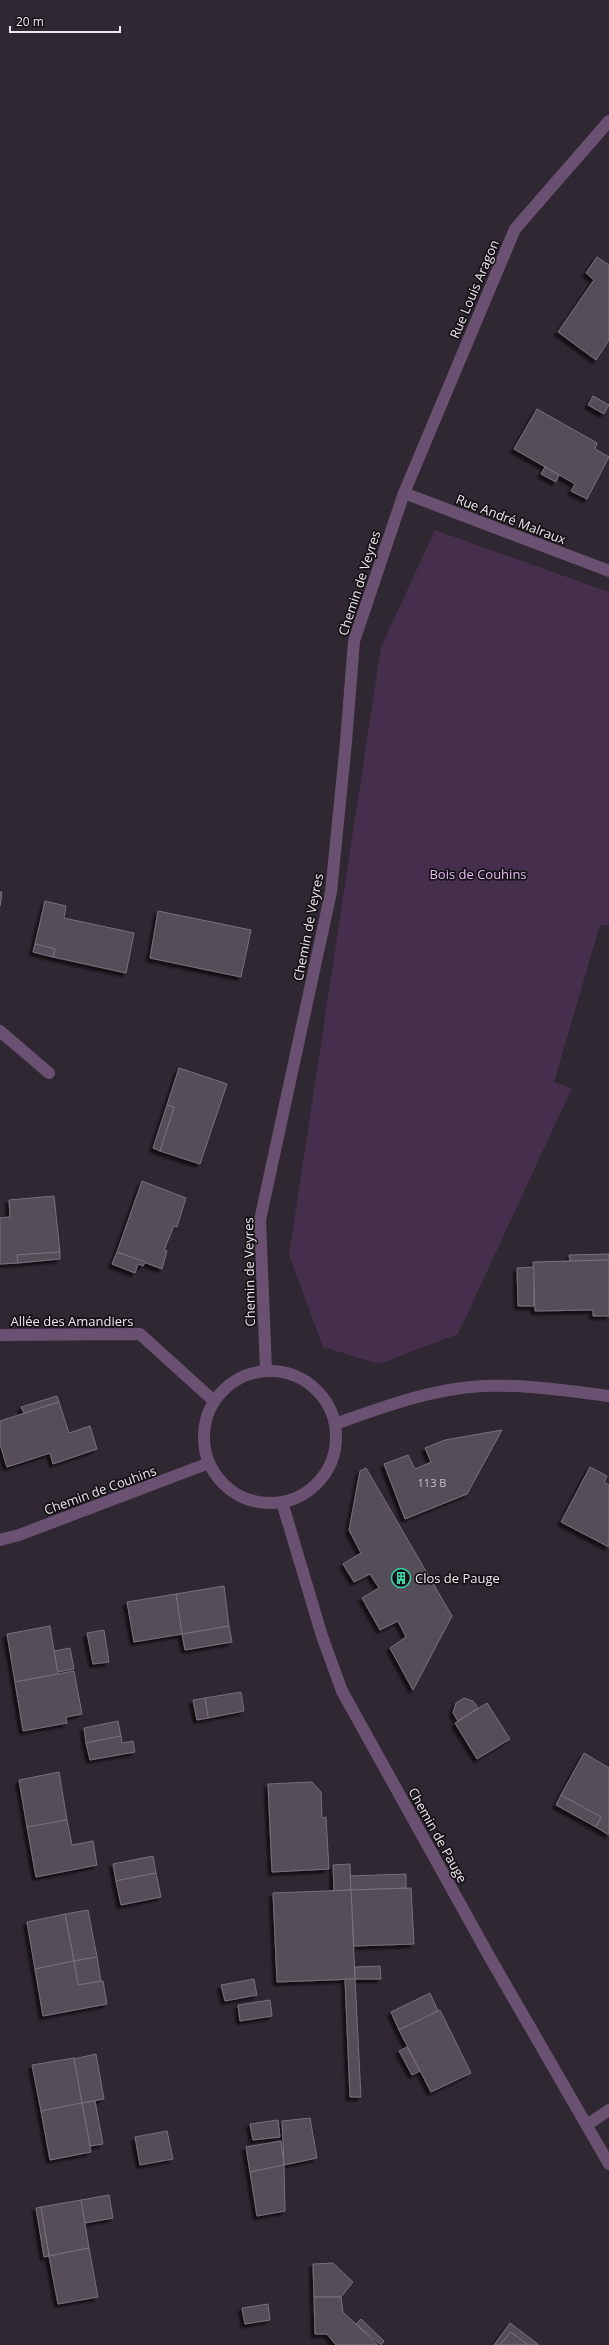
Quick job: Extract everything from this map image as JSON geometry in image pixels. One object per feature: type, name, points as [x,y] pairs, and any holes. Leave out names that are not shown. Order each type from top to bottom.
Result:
[{"type":"street","name":"Rue Louis Aragon","points":[[404,493],[515,229],[609,121]]},
{"type":"street","name":"Rue André Malraux","points":[[404,493],[609,571]]},
{"type":"street","name":"Chemin de Veyres","points":[[266,1370],[260,1220],[331,892],[346,742],[354,641],[404,493]]},
{"type":"street","points":[[0,1031],[49,1073]]},
{"type":"street","name":"Allée des Amandiers","points":[[0,1335],[140,1334],[214,1401]]},
{"type":"street","points":[[266,1370],[287,1373],[307,1382],[320,1393],[330,1408],[335,1424],[335,1449],[331,1462],[323,1476],[312,1488],[297,1497],[282,1502],[260,1502],[239,1495],[221,1482],[209,1463],[204,1442],[205,1421],[214,1401],[228,1386],[246,1375],[266,1370]]},
{"type":"street","points":[[335,1424],[394,1403],[432,1393],[466,1388],[511,1386],[609,1396]]},
{"type":"street","name":"Chemin de Couhins","points":[[0,1540],[27,1532],[209,1463]]},
{"type":"street","name":"Chemin de Pauge","points":[[282,1502],[322,1636],[342,1691],[609,2164]]},
{"type":"street","points":[[587,2125],[609,2110]]},
{"type":"green space","name":"Bois de Couhins","points":[[435,530],[609,592],[609,925],[600,925],[554,1082],[572,1088],[458,1334],[379,1364],[323,1347],[289,1255],[381,647]]},
{"type":"building","points":[[597,257],[609,265],[609,340],[596,360],[558,332],[594,280],[586,273]]},
{"type":"building","points":[[593,396],[609,405],[604,414],[588,405]]},
{"type":"building","points":[[537,409],[597,443],[595,449],[609,457],[587,499],[571,491],[575,484],[514,449]]},
{"type":"building","points":[[545,467],[559,475],[556,482],[541,474]]},
{"type":"building","points":[[0,892],[2,892],[0,906]]},
{"type":"building","points":[[45,901],[66,906],[64,918],[134,933],[126,973],[53,957],[55,949],[35,944]]},
{"type":"building","points":[[158,911],[251,930],[241,977],[150,958]]},
{"type":"building","points":[[35,944],[55,949],[53,957],[33,952]]},
{"type":"building","points":[[179,1068],[227,1084],[200,1164],[160,1151],[174,1107],[167,1105]]},
{"type":"building","points":[[167,1105],[174,1107],[160,1151],[153,1148]]},
{"type":"building","points":[[142,1181],[186,1198],[177,1227],[174,1226],[164,1250],[167,1251],[162,1269],[117,1252]]},
{"type":"building","points":[[54,1196],[60,1252],[17,1255],[18,1263],[0,1264],[0,1218],[10,1217],[9,1200]]},
{"type":"building","points":[[60,1252],[60,1259],[18,1263],[17,1255]]},
{"type":"building","points":[[117,1252],[145,1262],[143,1266],[138,1264],[135,1273],[112,1264]]},
{"type":"building","points":[[609,1254],[609,1260],[570,1261],[569,1255]]},
{"type":"building","points":[[609,1260],[609,1316],[593,1316],[593,1310],[535,1311],[533,1262]]},
{"type":"building","points":[[534,1267],[534,1306],[518,1306],[517,1268]]},
{"type":"building","points":[[57,1396],[59,1402],[24,1413],[21,1407]]},
{"type":"building","points":[[59,1402],[69,1433],[90,1426],[97,1449],[53,1464],[50,1453],[7,1467],[0,1444],[0,1421]]},
{"type":"building","points":[[502,1430],[467,1494],[405,1519],[384,1464],[408,1455],[415,1469],[431,1462],[425,1448],[445,1440]]},
{"type":"building","points":[[590,1467],[607,1476],[604,1482],[609,1485],[609,1547],[561,1522]]},
{"type":"building","name":"Clos de Pauge","points":[[366,1468],[452,1616],[413,1690],[390,1648],[406,1637],[398,1621],[380,1630],[362,1598],[379,1588],[370,1574],[354,1582],[343,1564],[361,1553],[349,1530],[360,1471]]},
{"type":"building","points":[[224,1586],[229,1626],[182,1634],[176,1594]]},
{"type":"building","points":[[176,1594],[182,1634],[134,1642],[127,1602]]},
{"type":"building","points":[[50,1626],[58,1674],[15,1682],[7,1634]]},
{"type":"building","points":[[229,1626],[232,1642],[185,1650],[182,1634]]},
{"type":"building","points":[[104,1630],[109,1662],[93,1664],[87,1633]]},
{"type":"building","points":[[70,1648],[74,1669],[58,1672],[54,1651]]},
{"type":"building","points":[[74,1671],[82,1714],[66,1717],[67,1723],[23,1731],[15,1682]]},
{"type":"building","points":[[241,1692],[244,1711],[208,1718],[205,1698]]},
{"type":"building","points":[[205,1698],[208,1718],[197,1720],[193,1700]]},
{"type":"building","points":[[464,1698],[473,1701],[478,1708],[458,1721],[453,1713],[456,1703]]},
{"type":"building","points":[[487,1703],[510,1739],[477,1759],[455,1723]]},
{"type":"building","points":[[118,1721],[121,1736],[86,1743],[84,1728]]},
{"type":"building","points":[[121,1736],[122,1743],[133,1741],[135,1752],[90,1760],[86,1743]]},
{"type":"building","points":[[584,1753],[609,1768],[609,1835],[596,1827],[601,1817],[561,1795]]},
{"type":"building","points":[[59,1772],[67,1820],[27,1827],[19,1780]]},
{"type":"building","points":[[312,1782],[321,1792],[322,1818],[326,1817],[329,1869],[272,1872],[268,1784]]},
{"type":"building","points":[[561,1795],[601,1817],[596,1827],[556,1805]]},
{"type":"building","points":[[67,1820],[72,1845],[93,1841],[97,1865],[36,1877],[27,1827]]},
{"type":"building","points":[[153,1856],[156,1873],[116,1881],[113,1864]]},
{"type":"building","points":[[350,1864],[351,1890],[334,1891],[333,1865]]},
{"type":"building","points":[[156,1873],[161,1897],[121,1905],[116,1881]]},
{"type":"building","points":[[406,1874],[406,1888],[351,1890],[350,1876]]},
{"type":"building","points":[[411,1888],[414,1944],[354,1946],[351,1890]]},
{"type":"building","points":[[351,1890],[355,1979],[277,1982],[273,1893]]},
{"type":"building","points":[[88,1910],[97,1957],[74,1961],[65,1914]]},
{"type":"building","points":[[65,1914],[74,1961],[35,1969],[27,1922]]},
{"type":"building","points":[[97,1957],[101,1981],[78,1985],[74,1961]]},
{"type":"building","points":[[74,1961],[78,1985],[103,1981],[107,2004],[43,2016],[35,1969]]},
{"type":"building","points":[[380,1966],[381,1979],[355,1979],[355,1967]]},
{"type":"building","points":[[254,1979],[257,1995],[225,2001],[221,1985]]},
{"type":"building","points":[[345,1979],[355,1979],[361,2097],[350,2097]]},
{"type":"building","points":[[430,1993],[438,2011],[399,2030],[391,2012]]},
{"type":"building","points":[[270,2000],[272,2016],[240,2021],[238,2005]]},
{"type":"building","points":[[440,2010],[471,2073],[431,2092],[399,2030]]},
{"type":"building","points":[[407,2047],[420,2071],[412,2075],[399,2051]]},
{"type":"building","points":[[96,2054],[104,2099],[82,2103],[74,2059]]},
{"type":"building","points":[[74,2058],[82,2103],[41,2111],[32,2065]]},
{"type":"building","points":[[95,2101],[103,2144],[90,2146],[82,2103]]},
{"type":"building","points":[[82,2103],[91,2152],[50,2160],[41,2111]]},
{"type":"building","points":[[310,2118],[317,2158],[284,2165],[282,2121]]},
{"type":"building","points":[[278,2120],[280,2137],[253,2140],[250,2124]]},
{"type":"building","points":[[167,2131],[173,2159],[140,2165],[135,2137]]},
{"type":"building","points":[[281,2141],[284,2165],[250,2172],[246,2147]]},
{"type":"building","points":[[284,2165],[285,2211],[257,2216],[250,2172]]},
{"type":"building","points":[[109,2195],[113,2218],[85,2223],[81,2200]]},
{"type":"building","points":[[81,2200],[89,2248],[49,2256],[41,2207]]},
{"type":"building","points":[[41,2207],[49,2256],[44,2257],[36,2208]]},
{"type":"building","points":[[89,2248],[98,2297],[58,2304],[49,2256]]},
{"type":"building","points":[[333,2263],[353,2282],[341,2297],[314,2297],[313,2264]]},
{"type":"building","points":[[314,2297],[341,2297],[343,2312],[378,2345],[336,2345],[327,2334],[315,2334]]},
{"type":"building","points":[[268,2304],[270,2320],[245,2324],[242,2308]]},
{"type":"building","points":[[361,2319],[384,2341],[381,2345],[356,2324]]},
{"type":"building","points":[[510,2323],[539,2345],[528,2345],[511,2332],[500,2345],[494,2345]]},
{"type":"building","points":[[511,2332],[528,2345],[500,2345]]},
{"type":"place","name":"Clos de Pauge","points":[[401,1578]]}]
